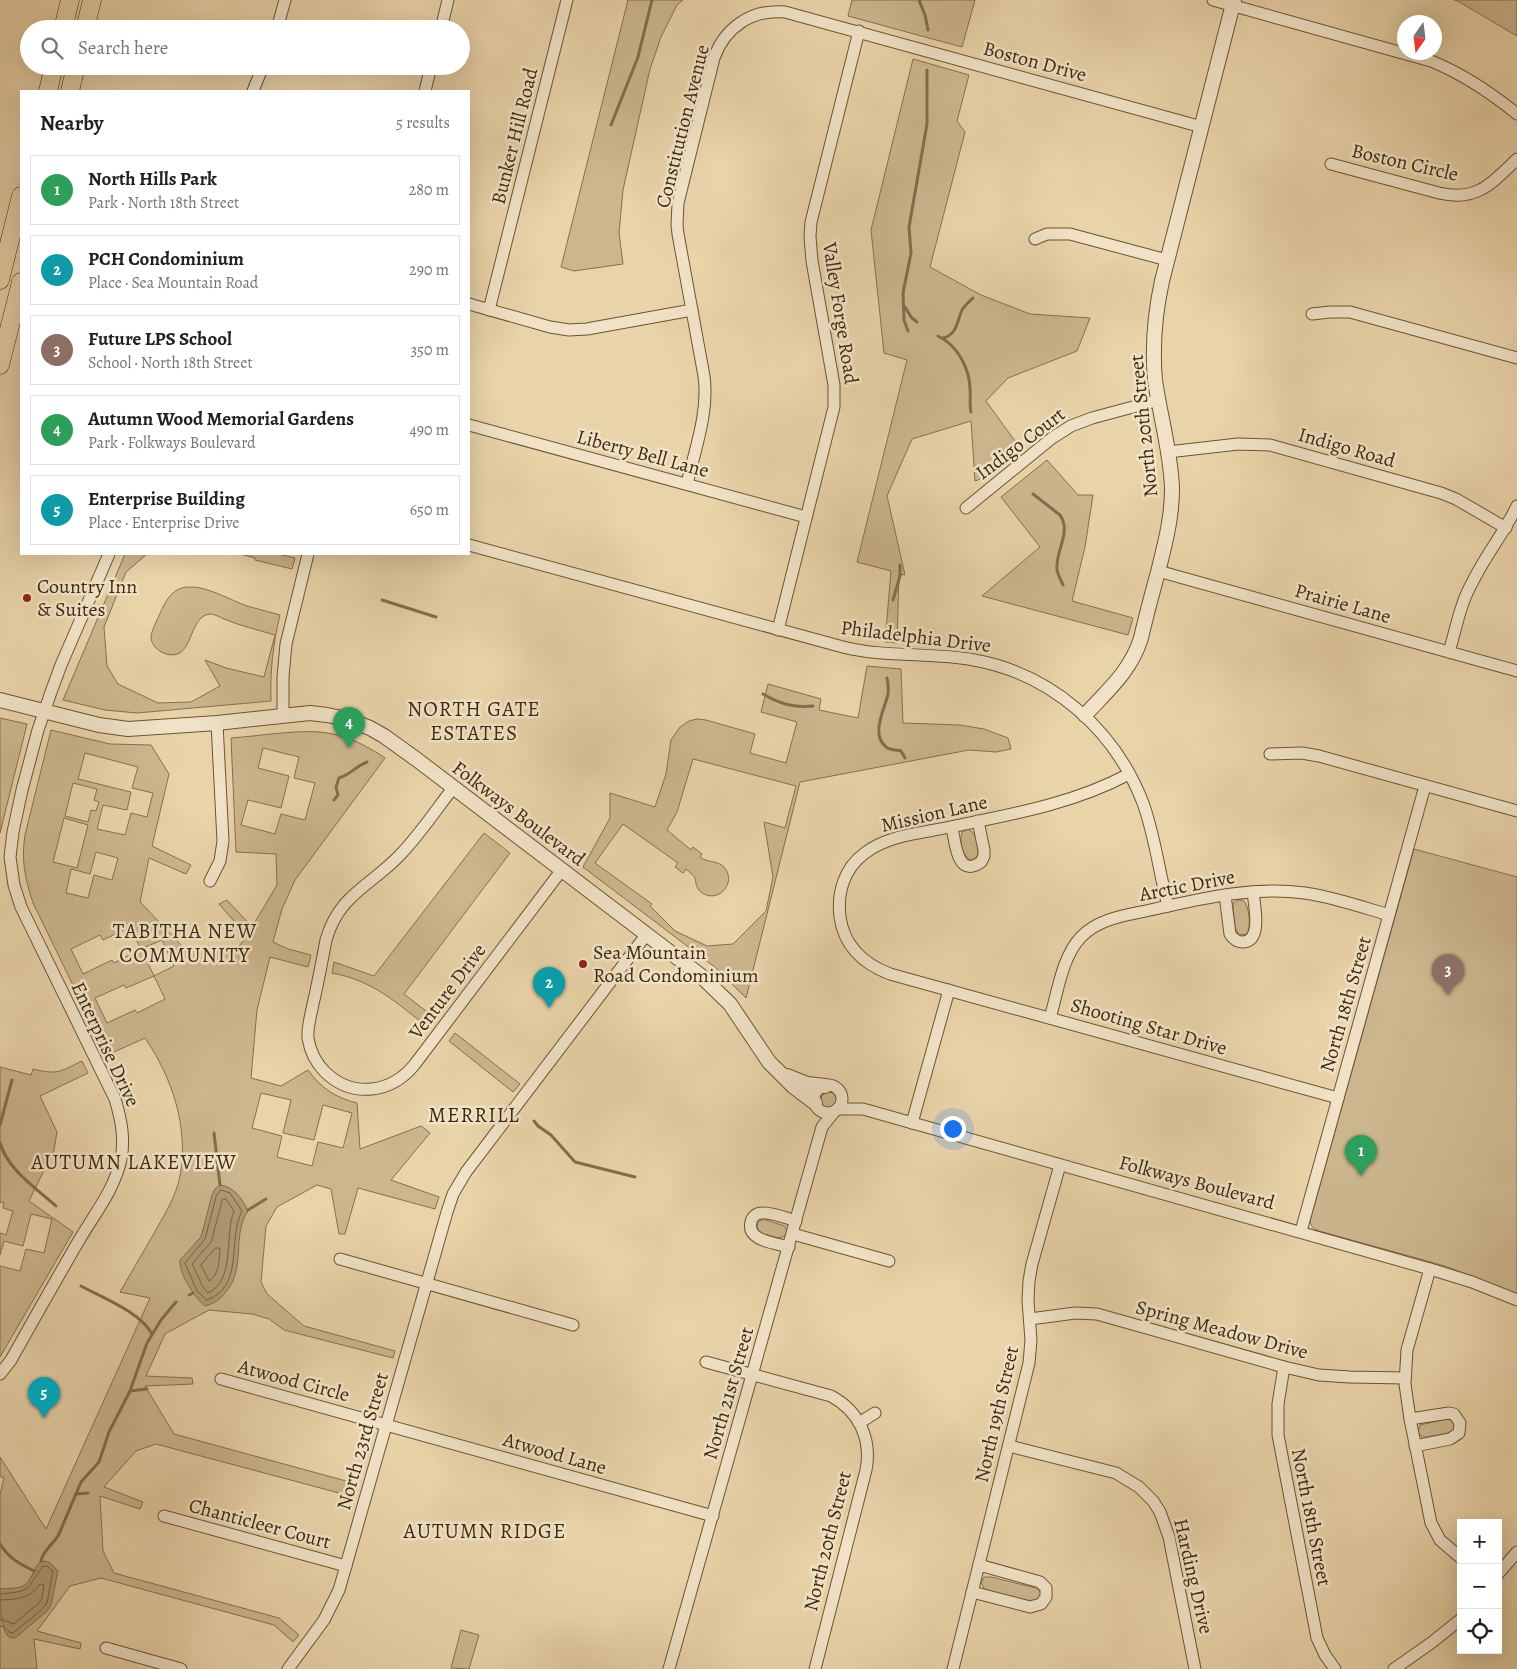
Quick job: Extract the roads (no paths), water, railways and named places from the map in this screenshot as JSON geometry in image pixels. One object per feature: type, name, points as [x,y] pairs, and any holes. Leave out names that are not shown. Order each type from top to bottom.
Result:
[{"type":"main road","points":[[65,20],[70,0]]},
{"type":"main road","points":[[87,20],[92,0]]},
{"type":"main road","points":[[48,90],[52,75]]},
{"type":"main road","points":[[70,90],[74,75]]},
{"type":"main road","points":[[0,280],[20,200]]},
{"type":"main road","points":[[0,365],[20,286]]},
{"type":"street","points":[[279,20],[285,0]]},
{"type":"street","points":[[443,20],[448,0]]},
{"type":"street","name":"Bunker Hill Road","points":[[489,310],[567,0]]},
{"type":"street","points":[[1213,0],[1233,3],[1431,61],[1473,81],[1517,114]]},
{"type":"street","name":"North 20th Street","points":[[1085,715],[1132,661],[1141,638],[1167,535],[1171,506],[1171,477],[1154,366],[1154,327],[1159,293],[1167,260],[1233,3]]},
{"type":"street","name":"Constitution Avenue","points":[[686,484],[705,402],[704,379],[678,234],[678,208],[714,58],[721,42],[733,28],[754,15],[769,11],[785,12],[859,32]]},
{"type":"street","name":"Boston Drive","points":[[859,32],[1202,127]]},
{"type":"street","name":"Valley Forge Road","points":[[778,630],[832,417],[835,395],[812,261],[810,237],[859,32]]},
{"type":"street","points":[[253,90],[259,75]]},
{"type":"street","points":[[425,90],[429,75]]},
{"type":"street","name":"Boston Circle","points":[[1331,164],[1456,196],[1474,193],[1487,187],[1517,158]]},
{"type":"street","points":[[1035,239],[1047,234],[1070,234],[1167,260]]},
{"type":"street","points":[[470,304],[550,327],[569,330],[587,329],[692,310]]},
{"type":"street","points":[[1312,314],[1350,312],[1517,358]]},
{"type":"street","name":"Indigo Court","points":[[966,508],[1052,438],[1071,426],[1092,418],[1158,400]]},
{"type":"street","name":"Liberty Bell Lane","points":[[470,425],[806,517]]},
{"type":"street","name":"Indigo Road","points":[[1168,452],[1238,444],[1270,445],[1441,493],[1456,499],[1506,528]]},
{"type":"street","points":[[1450,652],[1465,596],[1517,506]]},
{"type":"street","name":"Philadelphia Drive","points":[[470,545],[860,651],[892,655],[954,657],[998,666],[1044,686],[1085,715],[1109,742],[1129,774],[1146,814],[1168,906]]},
{"type":"street","name":"Enterprise Drive","points":[[0,1374],[11,1360],[109,1193],[118,1170],[123,1144],[121,1123],[115,1099],[21,907],[14,885],[10,862],[11,841],[22,790],[44,711],[61,666],[109,555]]},
{"type":"street","points":[[283,716],[283,677],[286,644],[308,555]]},
{"type":"street","name":"Prairie Lane","points":[[1158,571],[1517,671]]},
{"type":"street","name":"Folkways Boulevard","points":[[0,700],[99,725],[128,729],[318,714],[347,719],[365,725],[388,739],[700,975],[739,1016],[763,1055],[794,1087],[816,1105]]},
{"type":"street","points":[[210,881],[220,861],[223,841],[217,723]]},
{"type":"street","points":[[1270,754],[1302,753],[1319,756],[1517,811]]},
{"type":"street","name":"Mission Lane","points":[[949,990],[878,969],[862,959],[854,950],[844,934],[840,918],[842,887],[850,868],[864,853],[886,841],[1068,800],[1129,774]]},
{"type":"street","name":"North 18th Street","points":[[1301,1231],[1425,786]]},
{"type":"street","name":"Venture Drive","points":[[453,788],[407,848],[348,899],[330,926],[308,1036],[312,1052],[326,1073],[338,1082],[358,1088],[377,1088],[397,1081],[410,1070],[561,871]]},
{"type":"street","points":[[952,827],[959,859],[964,865],[973,866],[981,862],[984,853],[978,821]]},
{"type":"street","points":[[1225,895],[1230,934],[1234,939],[1243,942],[1249,940],[1255,933],[1253,892]]},
{"type":"street","name":"Arctic Drive","points":[[1050,1018],[1067,960],[1074,947],[1081,937],[1100,923],[1111,919],[1225,895],[1253,892],[1305,893],[1389,915]]},
{"type":"street","name":"North 23rd Street","points":[[288,1669],[328,1613],[339,1590],[453,1194],[466,1172],[646,935]]},
{"type":"street","points":[[912,1123],[949,990]]},
{"type":"street","name":"Shooting Star Drive","points":[[949,990],[1338,1098]]},
{"type":"street","name":"Folkways Boulevard","points":[[778,1071],[807,1084],[825,1086]]},
{"type":"street","points":[[825,1086],[835,1087],[840,1092],[842,1101],[835,1111],[825,1112],[816,1105],[816,1092],[825,1086]]},
{"type":"street","name":"Folkways Boulevard","points":[[840,1092],[855,1105],[863,1109],[1301,1231],[1472,1282],[1517,1300]]},
{"type":"street","name":"North 21st Street","points":[[816,1105],[822,1126]]},
{"type":"street","name":"Folkways Boulevard","points":[[835,1111],[851,1108],[863,1109]]},
{"type":"street","name":"North 21st Street","points":[[670,1669],[822,1126],[835,1111]]},
{"type":"street","name":"North 19th Street","points":[[953,1669],[1029,1363],[1031,1340],[1028,1293],[1031,1269],[1060,1165]]},
{"type":"street","points":[[789,1247],[755,1236],[751,1229],[751,1222],[756,1215],[763,1213],[796,1221]]},
{"type":"street","points":[[793,1234],[889,1261]]},
{"type":"street","points":[[340,1259],[573,1325]]},
{"type":"street","points":[[1430,1269],[1407,1350],[1404,1378],[1415,1446],[1431,1523],[1440,1540],[1457,1555]]},
{"type":"street","name":"Spring Meadow Drive","points":[[1030,1319],[1076,1313],[1097,1314],[1284,1367],[1334,1377],[1404,1378]]},
{"type":"street","points":[[706,1362],[831,1396],[847,1407],[859,1422],[875,1413]]},
{"type":"street","name":"North 18th Street","points":[[1284,1367],[1277,1414],[1280,1452],[1317,1638],[1325,1655],[1335,1669]]},
{"type":"street","name":"Atwood Circle","points":[[221,1380],[386,1425]]},
{"type":"street","points":[[1410,1418],[1449,1413],[1454,1414],[1460,1423],[1459,1433],[1450,1440],[1415,1446]]},
{"type":"street","name":"North 20th Street","points":[[815,1669],[867,1461],[867,1444],[859,1422]]},
{"type":"street","name":"Atwood Lane","points":[[386,1425],[713,1516]]},
{"type":"street","name":"Harding Drive","points":[[1009,1446],[1116,1473],[1139,1487],[1153,1501],[1160,1512],[1169,1537],[1194,1669]]},
{"type":"street","name":"Chanticleer Court","points":[[164,1516],[346,1566]]},
{"type":"street","points":[[1502,1569],[1517,1552]]},
{"type":"street","points":[[972,1592],[1030,1607],[1041,1604],[1046,1597],[1045,1586],[1040,1582],[979,1565]]},
{"type":"street","points":[[1394,1669],[1431,1644],[1457,1621]]},
{"type":"street","points":[[106,1648],[181,1669]]},
{"type":"water","points":[[220,1185],[234,1191],[241,1198],[248,1211],[240,1231],[237,1263],[232,1284],[219,1300],[205,1306],[188,1285],[180,1266],[180,1260],[201,1237],[212,1195]]},
{"type":"water","points":[[41,1561],[49,1562],[58,1571],[51,1605],[47,1611],[19,1635],[13,1638],[8,1636],[2,1622],[0,1589],[18,1588],[25,1585]]},
{"type":"waterway","points":[[611,125],[638,57],[652,0]]},
{"type":"waterway","points":[[919,0],[928,30]]},
{"type":"waterway","points":[[908,331],[904,320],[903,293],[911,253],[909,227],[927,124],[927,70]]},
{"type":"waterway","points":[[943,338],[954,331],[962,310],[973,298]]},
{"type":"waterway","points":[[905,307],[911,317],[917,322]]},
{"type":"waterway","points":[[938,336],[951,345],[961,358],[969,380],[971,412]]},
{"type":"waterway","points":[[1033,494],[1060,515],[1063,522],[1064,535],[1057,563],[1057,570],[1063,585]]},
{"type":"waterway","points":[[893,600],[900,576],[900,565]]},
{"type":"waterway","points":[[382,600],[436,617]]},
{"type":"waterway","points":[[887,678],[888,694],[880,721],[879,735],[881,742],[886,747],[901,751],[905,758]]},
{"type":"waterway","points":[[763,694],[787,704],[813,706]]},
{"type":"waterway","points":[[334,800],[338,795],[336,787],[339,778],[367,762]]},
{"type":"waterway","points":[[0,1125],[12,1080]]},
{"type":"waterway","points":[[534,1121],[551,1135],[575,1162],[635,1177]]},
{"type":"waterway","points":[[214,1133],[220,1185]]},
{"type":"waterway","points":[[0,1143],[9,1162],[16,1170],[56,1206]]},
{"type":"waterway","points":[[248,1210],[266,1199]]},
{"type":"waterway","points":[[81,1286],[130,1312],[152,1334]]},
{"type":"waterway","points":[[189,1295],[193,1293]]},
{"type":"waterway","points":[[41,1561],[59,1534],[81,1482],[99,1462],[109,1432],[130,1391],[147,1343],[161,1320],[176,1302]]},
{"type":"waterway","points":[[130,1391],[147,1389]]},
{"type":"waterway","points":[[76,1494],[88,1493]]},
{"type":"waterway","points":[[0,1544],[15,1560],[34,1571]]},
{"type":"place","name":"Country Inn & Suites","points":[[27,598]]},
{"type":"place","name":"Autumn Wood Memorial Gardens","points":[[349,748]]},
{"type":"place","name":"Sea Mountain Road Condominium","points":[[583,964]]},
{"type":"place","name":"Future LPS School","points":[[1448,995]]},
{"type":"place","name":"PCH Condominium","points":[[549,1008]]},
{"type":"place","name":"North Hills Park","points":[[1361,1176]]},
{"type":"place","name":"Enterprise Building","points":[[44,1418]]},
{"type":"district","name":"NORTH GATE ESTATES","points":[[474,721]]},
{"type":"district","name":"TABITHA NEW COMMUNITY","points":[[185,943]]},
{"type":"district","name":"MERRILL","points":[[474,1115]]},
{"type":"district","name":"AUTUMN LAKEVIEW","points":[[134,1162]]},
{"type":"district","name":"AUTUMN RIDGE","points":[[485,1531]]}]
